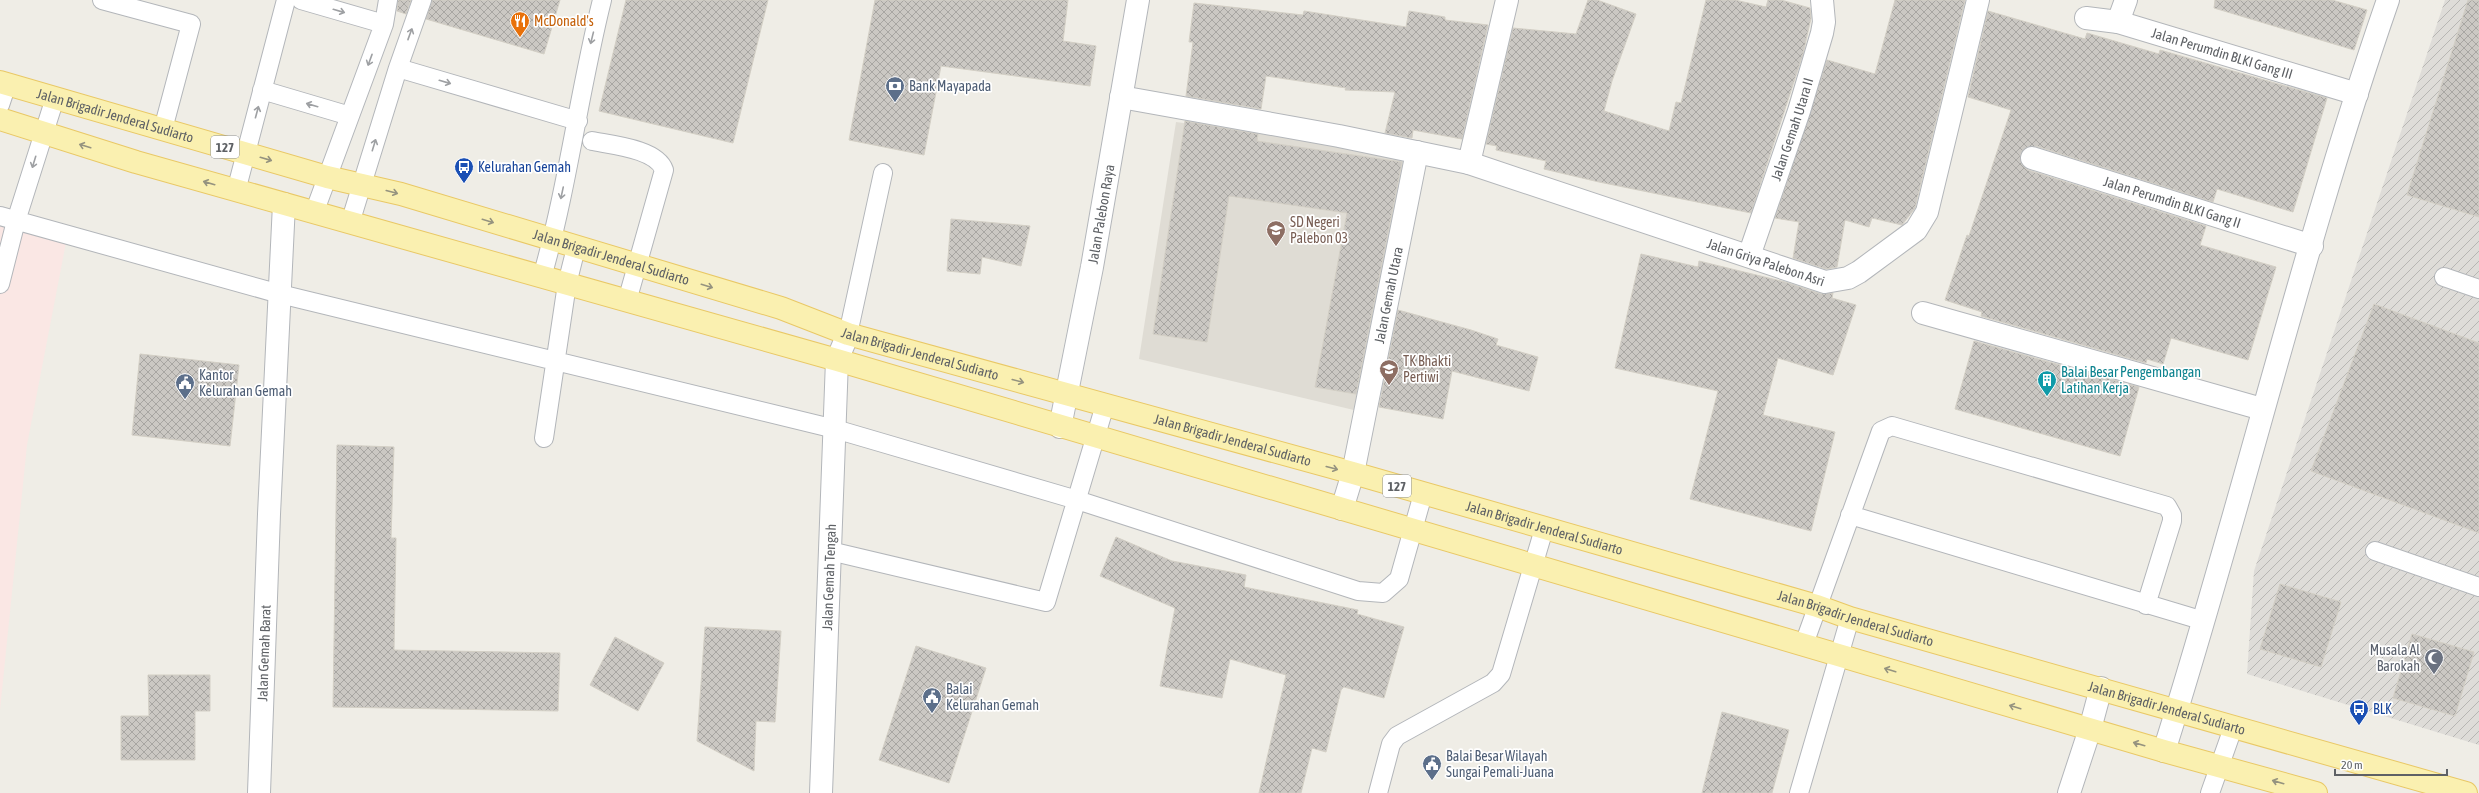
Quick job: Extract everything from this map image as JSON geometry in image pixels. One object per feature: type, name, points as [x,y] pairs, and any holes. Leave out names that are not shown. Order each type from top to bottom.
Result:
[{"type":"main road","name":"Jalan Brigadir Jenderal Sudiarto","points":[[4,83],[327,177],[362,184],[781,308],[848,334],[1353,473],[1544,529],[1817,606],[1850,618],[2101,688],[2176,712],[2466,793]]},
{"type":"main road","name":"Jalan Brigadir Jenderal Sudiarto","points":[[0,120],[236,191],[837,360],[1060,427],[1532,564],[2164,751],[2316,793]]},
{"type":"street","name":"Jalan Palebon Raya","points":[[1060,427],[1068,395],[1138,0]]},
{"type":"street","points":[[1469,163],[1507,0]]},
{"type":"street","name":"Jalan Gemah Utara II","points":[[1749,256],[1799,111],[1822,33],[1824,22],[1822,0]]},
{"type":"street","name":"Jalan Griya Palebon Asri","points":[[1121,97],[1469,163],[1691,239],[1749,256],[1825,282],[1838,281],[1859,272],[1916,230],[1922,222],[1930,202],[1978,0]]},
{"type":"street","points":[[2118,22],[2126,0]]},
{"type":"street","points":[[2164,751],[2204,621],[2262,409],[2357,94],[2388,0]]},
{"type":"street","name":"Jalan Perumdin BLKI Gang III","points":[[2086,18],[2118,22],[2357,94]]},
{"type":"street","name":"Jalan Gemah Utara","points":[[1342,509],[1353,473],[1417,152]]},
{"type":"street","name":"Jalan Perumdin BLKI Gang II","points":[[2032,158],[2312,246]]},
{"type":"street","name":"Jalan Gemah Barat","points":[[259,793],[269,514],[284,204]]},
{"type":"street","points":[[1923,313],[2262,409]]},
{"type":"street","points":[[837,360],[848,334]]},
{"type":"street","name":"Jalan Gemah Tengah","points":[[821,793],[837,360]]},
{"type":"street","points":[[2068,793],[2090,729],[2101,688]]},
{"type":"lane","points":[[102,0],[191,24],[163,129]]},
{"type":"lane","points":[[236,191],[286,0]]},
{"type":"lane","points":[[301,0],[384,24]]},
{"type":"lane","points":[[314,213],[384,24],[388,0]]},
{"type":"lane","points":[[350,223],[398,68],[422,0]]},
{"type":"lane","points":[[542,277],[552,240],[578,121],[587,59],[602,0]]},
{"type":"lane","points":[[398,68],[578,121]]},
{"type":"lane","points":[[0,105],[4,83]]},
{"type":"lane","points":[[262,90],[350,116]]},
{"type":"lane","points":[[0,284],[8,219],[43,133],[55,98]]},
{"type":"lane","points":[[592,141],[650,154],[662,164],[664,170],[626,301]]},
{"type":"lane","points":[[848,334],[883,173]]},
{"type":"lane","points":[[8,219],[280,294],[555,363],[835,429],[1077,500],[1358,591],[1383,594],[1399,579],[1423,494]]},
{"type":"lane","points":[[544,438],[567,284],[576,248]]},
{"type":"lane","points":[[2444,277],[2479,289]]},
{"type":"lane","points":[[830,551],[1046,602],[1077,500],[1094,437],[1105,405]]},
{"type":"lane","points":[[1804,644],[1881,431],[1892,426],[2160,503],[2170,510],[2172,521],[2146,605]]},
{"type":"lane","points":[[1850,515],[2146,605],[2204,621]]},
{"type":"lane","points":[[1378,793],[1391,744],[1397,736],[1494,683],[1501,674],[1532,564],[1544,529]]},
{"type":"lane","points":[[2375,551],[2479,587]]},
{"type":"lane","points":[[1799,793],[1850,618]]},
{"type":"lane","points":[[2210,793],[2218,765],[2233,728]]},
{"type":"shaded area","points":[[2445,0],[2479,0],[2479,745],[2247,674],[2254,571]]},
{"type":"shaded area","name":"SD Negeri Palebon 03","points":[[1176,122],[1337,144],[1411,158],[1358,411],[1139,359]]},
{"type":"shaded area","points":[[0,214],[69,227],[27,445],[0,710]]},
{"type":"building","points":[[398,0],[411,0],[406,14],[397,11]]},
{"type":"building","name":"McDonald's","points":[[432,0],[560,0],[544,54],[426,19]]},
{"type":"building","points":[[626,0],[768,0],[733,143],[599,111]]},
{"type":"building","points":[[875,0],[1068,0],[1063,41],[1096,46],[1090,86],[941,66],[924,155],[849,140]]},
{"type":"building","points":[[1588,0],[1597,0],[1636,14],[1612,81],[1604,111],[1669,131],[1676,102],[1681,103],[1706,0],[1735,0],[1766,7],[1768,0],[1781,0],[1810,8],[1811,18],[1803,54],[1751,213],[1599,182],[1544,169],[1546,161],[1496,150],[1497,146],[1486,144],[1513,28],[1576,34]]},
{"type":"building","points":[[1895,0],[1965,0],[1915,208],[1902,225],[1872,218],[1869,227],[1845,220],[1837,267],[1826,269],[1793,258],[1799,222],[1775,218],[1827,60],[1875,74]]},
{"type":"building","points":[[2215,0],[2332,0],[2367,10],[2354,50],[2214,8]]},
{"type":"building","points":[[2468,0],[2479,0],[2479,217],[2407,195]]},
{"type":"building","points":[[1194,3],[1303,15],[1304,11],[1406,27],[1409,11],[1445,17],[1445,20],[1488,25],[1462,139],[1413,130],[1412,138],[1385,133],[1395,92],[1345,90],[1346,88],[1266,76],[1261,109],[1186,96],[1193,42],[1189,42]]},
{"type":"building","points":[[1988,11],[2085,39],[2087,33],[2159,54],[2160,50],[2327,98],[2293,212],[2217,189],[2213,202],[2036,146],[2024,149],[2020,155],[2023,166],[2028,170],[2206,226],[2200,245],[2276,267],[2248,360],[2171,338],[2163,364],[2147,359],[2146,363],[1981,316],[1982,312],[1945,300],[1967,235],[1969,236],[2011,110],[1968,97]]},
{"type":"building","points":[[1185,121],[1258,134],[1257,141],[1402,162],[1356,394],[1315,387],[1347,213],[1229,196],[1207,342],[1153,334]]},
{"type":"building","points":[[951,219],[1030,226],[1021,266],[982,257],[980,274],[947,271]]},
{"type":"building","points":[[1641,254],[1698,267],[1699,261],[1785,282],[1821,294],[1833,293],[1832,298],[1856,305],[1833,375],[1778,358],[1763,415],[1835,432],[1811,531],[1690,499],[1718,391],[1615,368]]},
{"type":"building","points":[[2374,304],[2479,343],[2479,533],[2311,471]]},
{"type":"building","points":[[1398,310],[1498,339],[1496,345],[1538,357],[1529,391],[1452,371],[1443,419],[1379,407]]},
{"type":"building","name":"Balai Besar Pengembangan Latihan Kerja","points":[[1974,341],[2139,387],[2120,456],[1955,409]]},
{"type":"building","name":"Kantor Kelurahan Gemah","points":[[140,354],[239,365],[230,446],[132,435]]},
{"type":"building","points":[[337,445],[394,447],[391,538],[396,538],[394,650],[560,653],[558,711],[333,707]]},
{"type":"building","points":[[1116,537],[1172,561],[1246,575],[1244,587],[1358,610],[1357,614],[1404,627],[1384,698],[1344,687],[1341,690],[1326,752],[1312,748],[1301,793],[1259,793],[1286,675],[1230,659],[1222,698],[1160,686],[1175,608],[1100,576]]},
{"type":"building","points":[[2280,584],[2341,602],[2321,667],[2260,649]]},
{"type":"building","points":[[705,627],[781,631],[775,722],[756,721],[754,771],[697,741]]},
{"type":"building","name":"Musala Al Barokah","points":[[2412,634],[2474,652],[2455,716],[2393,698]]},
{"type":"building","points":[[615,637],[664,663],[638,711],[590,685]]},
{"type":"building","name":"Balai Kelurahan Gemah","points":[[916,646],[986,668],[949,783],[879,760]]},
{"type":"building","points":[[148,675],[210,675],[210,711],[195,711],[195,760],[121,760],[121,716],[149,716]]},
{"type":"building","points":[[1722,712],[1789,730],[1772,793],[1702,793]]},
{"type":"place","name":"McDonald's","points":[[520,38]]},
{"type":"place","name":"Bank Mayapada","points":[[895,103]]},
{"type":"place","name":"Kelurahan Gemah","points":[[464,184]]},
{"type":"place","name":"SD Negeri Palebon 03","points":[[1276,247]]},
{"type":"place","name":"TK Bhakti Pertiwi","points":[[1389,386]]},
{"type":"place","name":"Balai Besar Pengembangan Latihan Kerja","points":[[2047,397]]},
{"type":"place","name":"Kantor Kelurahan Gemah","points":[[185,400]]},
{"type":"place","name":"Musala Al Barokah","points":[[2434,675]]},
{"type":"place","name":"Balai Kelurahan Gemah","points":[[932,714]]},
{"type":"place","name":"BLK","points":[[2359,726]]},
{"type":"place","name":"Balai Besar Wilayah Sungai Pemali-Juana","points":[[1432,781]]}]
